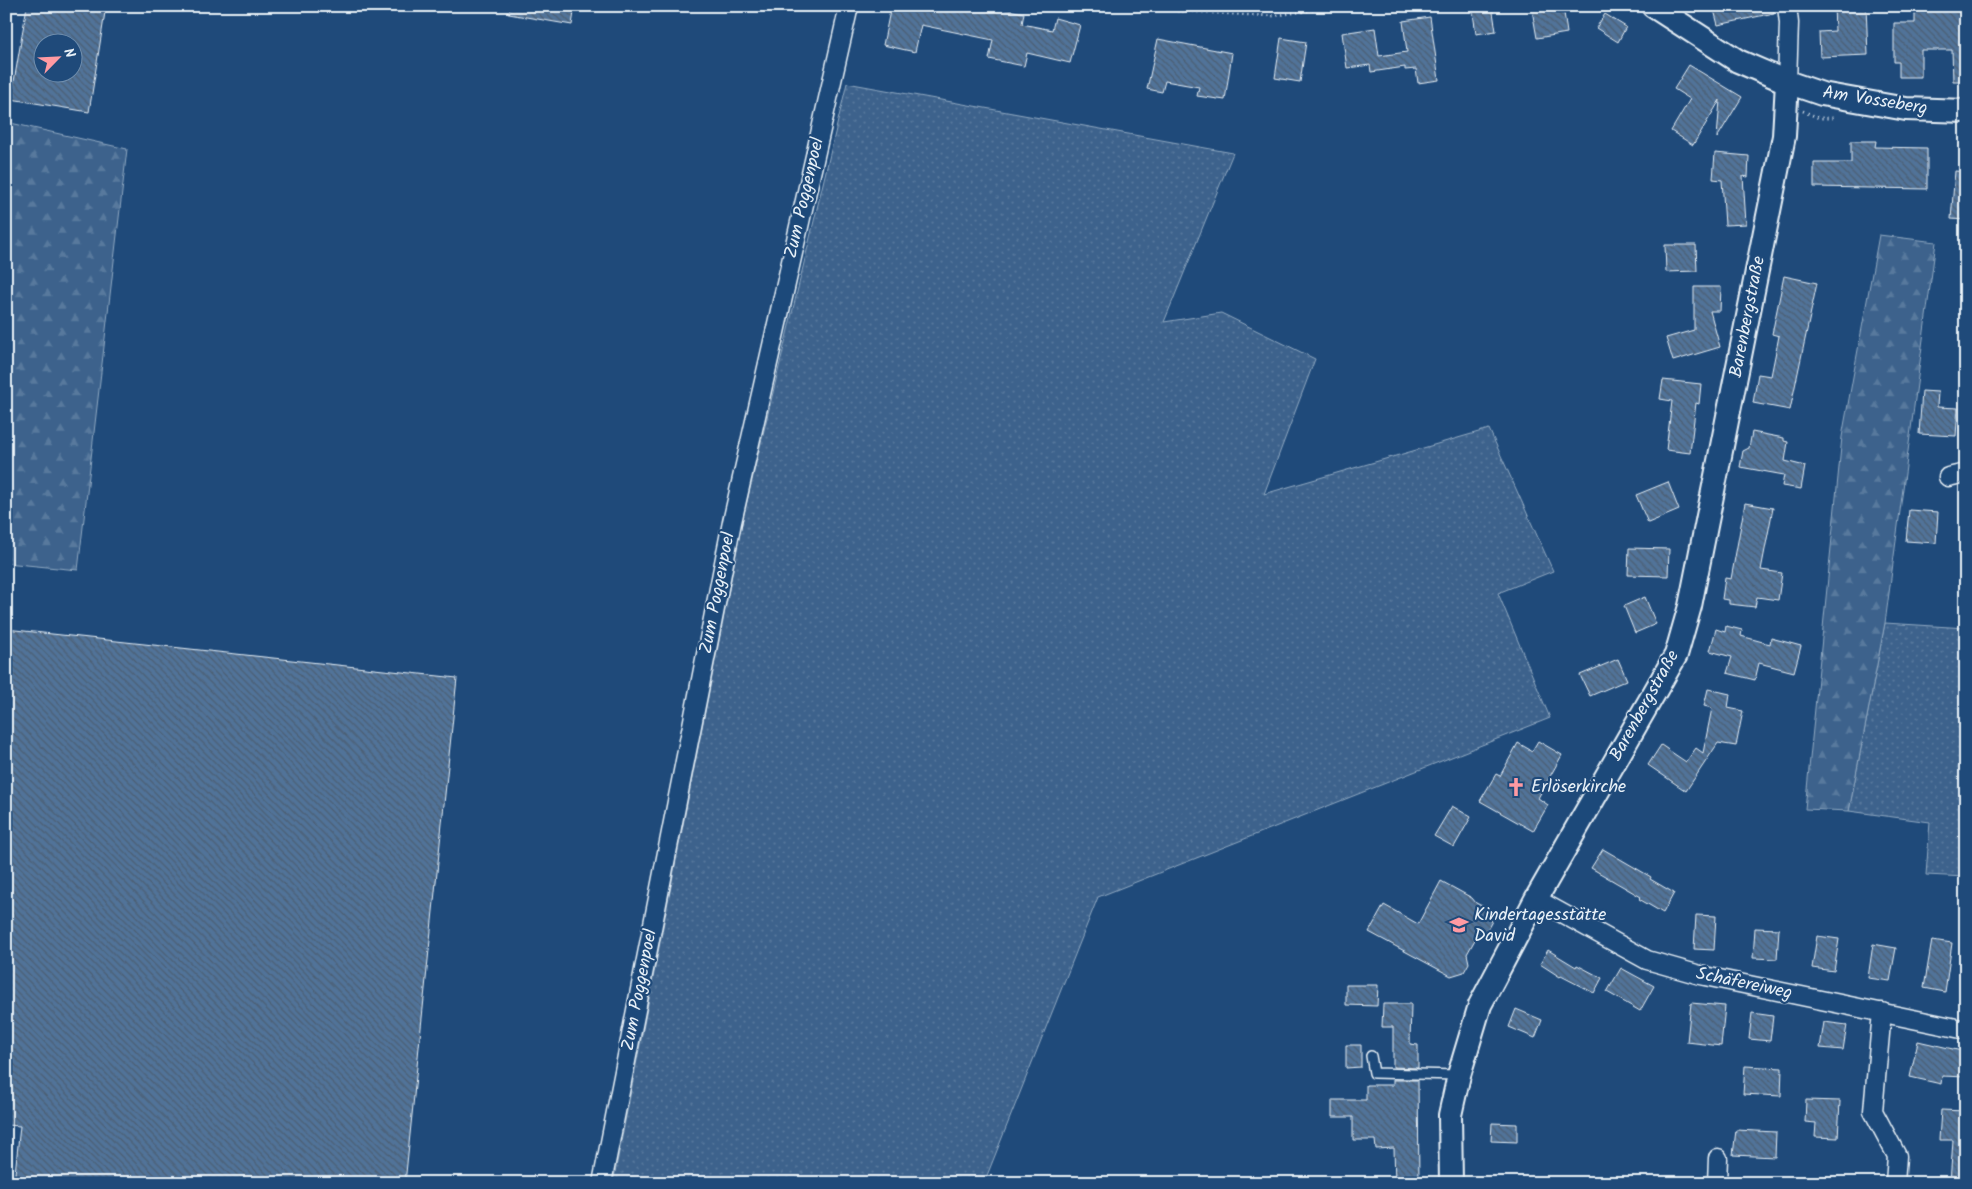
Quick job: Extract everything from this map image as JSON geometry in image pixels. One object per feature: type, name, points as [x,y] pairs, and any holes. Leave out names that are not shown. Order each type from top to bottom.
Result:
[{"type":"street","name":"Zum Poggenpoel","points":[[602,1183],[732,522],[849,6]]},
{"type":"street","name":"Am Vosseberg","points":[[1653,6],[1738,61],[1787,82],[1822,94],[1906,110],[1966,111]]},
{"type":"street","points":[[1787,6],[1789,23],[1787,82]]},
{"type":"street","name":"Barenbergstraße","points":[[1450,1183],[1450,1115],[1459,1075],[1480,1005],[1536,899],[1676,655],[1690,606],[1784,136],[1787,82]]},
{"type":"street","points":[[1948,478],[1966,473]]},
{"type":"street","name":"Schäfereiweg","points":[[1536,899],[1646,960],[1700,975],[1966,1030]]},
{"type":"street","points":[[1882,1012],[1873,1111],[1897,1156],[1895,1183]]},
{"type":"street","points":[[1717,1183],[1718,1158]]},
{"type":"lane","points":[[1371,1056],[1374,1073],[1459,1075]]},
{"type":"path","points":[[1153,6],[1178,11],[1272,16],[1339,6]]},
{"type":"green space","points":[[847,83],[1233,153],[1164,322],[1221,313],[1315,359],[1264,494],[1489,429],[1553,571],[1498,593],[1550,718],[1098,897],[984,1183],[613,1183],[743,518]]},
{"type":"green space","points":[[6,122],[127,149],[78,570],[6,563]]},
{"type":"green space","points":[[1879,235],[1936,242],[1885,623],[1849,811],[1805,809],[1842,437]]},
{"type":"green space","points":[[1885,623],[1966,628],[1966,877],[1926,875],[1930,822],[1849,811]]},
{"type":"building","points":[[27,6],[106,6],[89,112],[11,99]]},
{"type":"building","points":[[510,6],[575,6],[572,25],[509,14]]},
{"type":"building","points":[[891,6],[987,6],[1024,13],[1022,24],[1052,30],[1055,18],[1080,25],[1070,63],[1027,53],[1024,66],[989,59],[993,40],[921,25],[915,52],[883,45]]},
{"type":"building","points":[[1472,6],[1492,6],[1496,31],[1476,34]]},
{"type":"building","points":[[1535,6],[1563,6],[1567,33],[1537,38],[1532,10],[1536,10]]},
{"type":"building","points":[[1713,6],[1773,6],[1774,13],[1718,25]]},
{"type":"building","points":[[1834,6],[1866,6],[1868,55],[1820,57],[1819,32],[1835,31]]},
{"type":"building","points":[[1945,6],[1966,6],[1966,81],[1953,81],[1952,50],[1921,50],[1921,77],[1899,77],[1899,62],[1894,62],[1894,23],[1915,23],[1915,10],[1945,10]]},
{"type":"building","points":[[1605,14],[1626,27],[1618,42],[1596,28]]},
{"type":"building","points":[[1430,17],[1439,80],[1418,83],[1416,69],[1405,70],[1405,67],[1371,72],[1370,65],[1347,68],[1342,33],[1375,28],[1379,56],[1407,52],[1403,21]]},
{"type":"building","points":[[1281,38],[1306,42],[1300,82],[1275,78]]},
{"type":"building","points":[[1158,39],[1232,53],[1225,100],[1197,96],[1199,87],[1165,81],[1162,92],[1147,89]]},
{"type":"building","points":[[1689,65],[1742,97],[1717,138],[1720,100],[1693,145],[1671,131],[1690,99],[1674,89]]},
{"type":"building","points":[[1851,141],[1876,141],[1875,147],[1927,148],[1927,189],[1814,187],[1814,163],[1851,163]]},
{"type":"building","points":[[1715,153],[1749,156],[1748,177],[1743,176],[1746,224],[1725,225],[1722,180],[1713,179]]},
{"type":"building","points":[[1955,171],[1966,172],[1966,220],[1951,219]]},
{"type":"building","points":[[1665,245],[1696,245],[1697,271],[1666,272]]},
{"type":"building","points":[[1784,276],[1817,283],[1790,410],[1753,403],[1758,374],[1771,376],[1779,336],[1772,334]]},
{"type":"building","points":[[1694,287],[1721,287],[1720,311],[1710,311],[1720,347],[1673,361],[1666,338],[1694,330]]},
{"type":"building","points":[[1663,380],[1701,384],[1699,404],[1696,403],[1690,453],[1666,450],[1672,401],[1660,399]]},
{"type":"building","points":[[1922,391],[1938,392],[1937,407],[1958,408],[1956,436],[1919,434]]},
{"type":"building","points":[[1752,432],[1784,438],[1784,441],[1788,442],[1785,461],[1805,466],[1801,489],[1782,486],[1784,475],[1740,467],[1743,451],[1749,448]]},
{"type":"building","points":[[1668,482],[1679,510],[1648,523],[1636,495]]},
{"type":"building","points":[[1745,503],[1773,508],[1761,570],[1782,573],[1778,600],[1757,597],[1755,607],[1729,604],[1729,600],[1722,599],[1725,578],[1731,579]]},
{"type":"building","points":[[1909,510],[1938,512],[1936,543],[1906,541]]},
{"type":"building","points":[[1629,548],[1669,549],[1668,576],[1628,575]]},
{"type":"building","points":[[1645,597],[1656,624],[1635,633],[1624,606]]},
{"type":"building","points":[[1726,626],[1742,630],[1741,636],[1770,644],[1771,638],[1801,646],[1794,672],[1759,663],[1755,680],[1727,673],[1732,657],[1710,651],[1716,629],[1725,632]]},
{"type":"building","points":[[6,629],[457,678],[405,1183],[14,1183],[20,1126],[6,1125]]},
{"type":"building","points":[[1618,659],[1627,680],[1590,696],[1580,675]]},
{"type":"building","points":[[1708,689],[1730,694],[1728,708],[1743,711],[1736,746],[1718,743],[1686,791],[1648,765],[1661,745],[1686,762],[1696,748],[1703,753],[1712,708],[1704,706]]},
{"type":"building","name":"Erlöserkirche","points":[[1538,741],[1562,755],[1538,798],[1548,805],[1533,831],[1480,801],[1496,774],[1500,776],[1518,743],[1532,751]]},
{"type":"building","points":[[1452,806],[1471,817],[1454,847],[1434,836]]},
{"type":"building","points":[[1603,849],[1674,893],[1663,913],[1639,899],[1641,897],[1591,868]]},
{"type":"building","name":"Kindertagesstätte David","points":[[1441,881],[1488,909],[1492,921],[1485,934],[1477,936],[1467,954],[1469,963],[1464,972],[1451,976],[1369,932],[1384,905],[1418,924]]},
{"type":"building","points":[[1696,915],[1716,916],[1714,950],[1694,949]]},
{"type":"building","points":[[1755,928],[1779,929],[1777,959],[1753,958]]},
{"type":"building","points":[[1817,936],[1839,939],[1834,971],[1812,968]]},
{"type":"building","points":[[1932,940],[1952,943],[1945,992],[1924,988]]},
{"type":"building","points":[[1873,944],[1896,948],[1890,981],[1868,978]]},
{"type":"building","points":[[1548,950],[1576,967],[1577,965],[1602,978],[1594,993],[1560,977],[1540,964]]},
{"type":"building","points":[[1621,968],[1654,986],[1640,1011],[1607,992]]},
{"type":"building","points":[[1346,985],[1378,985],[1377,1006],[1346,1005]]},
{"type":"building","points":[[1691,1003],[1725,1006],[1721,1046],[1687,1042]]},
{"type":"building","points":[[1383,1004],[1411,1004],[1410,1044],[1418,1045],[1418,1068],[1393,1067],[1393,1027],[1382,1027]]},
{"type":"building","points":[[1516,1009],[1542,1020],[1535,1038],[1509,1027]]},
{"type":"building","points":[[1752,1013],[1773,1016],[1770,1041],[1749,1039]]},
{"type":"building","points":[[1824,1022],[1847,1025],[1843,1050],[1820,1048]]},
{"type":"building","points":[[1918,1041],[1966,1052],[1966,1077],[1942,1076],[1941,1084],[1910,1077]]},
{"type":"building","points":[[1346,1045],[1361,1045],[1361,1067],[1346,1068]]},
{"type":"building","points":[[1745,1066],[1782,1068],[1781,1096],[1743,1094]]},
{"type":"building","points":[[1393,1080],[1418,1080],[1419,1183],[1395,1183],[1394,1148],[1376,1149],[1375,1140],[1353,1140],[1353,1117],[1332,1117],[1332,1100],[1366,1100],[1366,1085],[1393,1085]]},
{"type":"building","points":[[1806,1100],[1840,1101],[1838,1138],[1815,1137],[1816,1123],[1805,1122]]},
{"type":"building","points":[[1941,1110],[1966,1111],[1966,1183],[1950,1183],[1953,1140],[1939,1140]]},
{"type":"building","points":[[1492,1123],[1517,1124],[1517,1142],[1491,1141]]},
{"type":"building","points":[[1736,1130],[1776,1132],[1775,1157],[1733,1155]]},
{"type":"place","name":"Erlöserkirche","points":[[1516,787]]},
{"type":"place","name":"Kindertagesstätte David","points":[[1459,925]]}]
